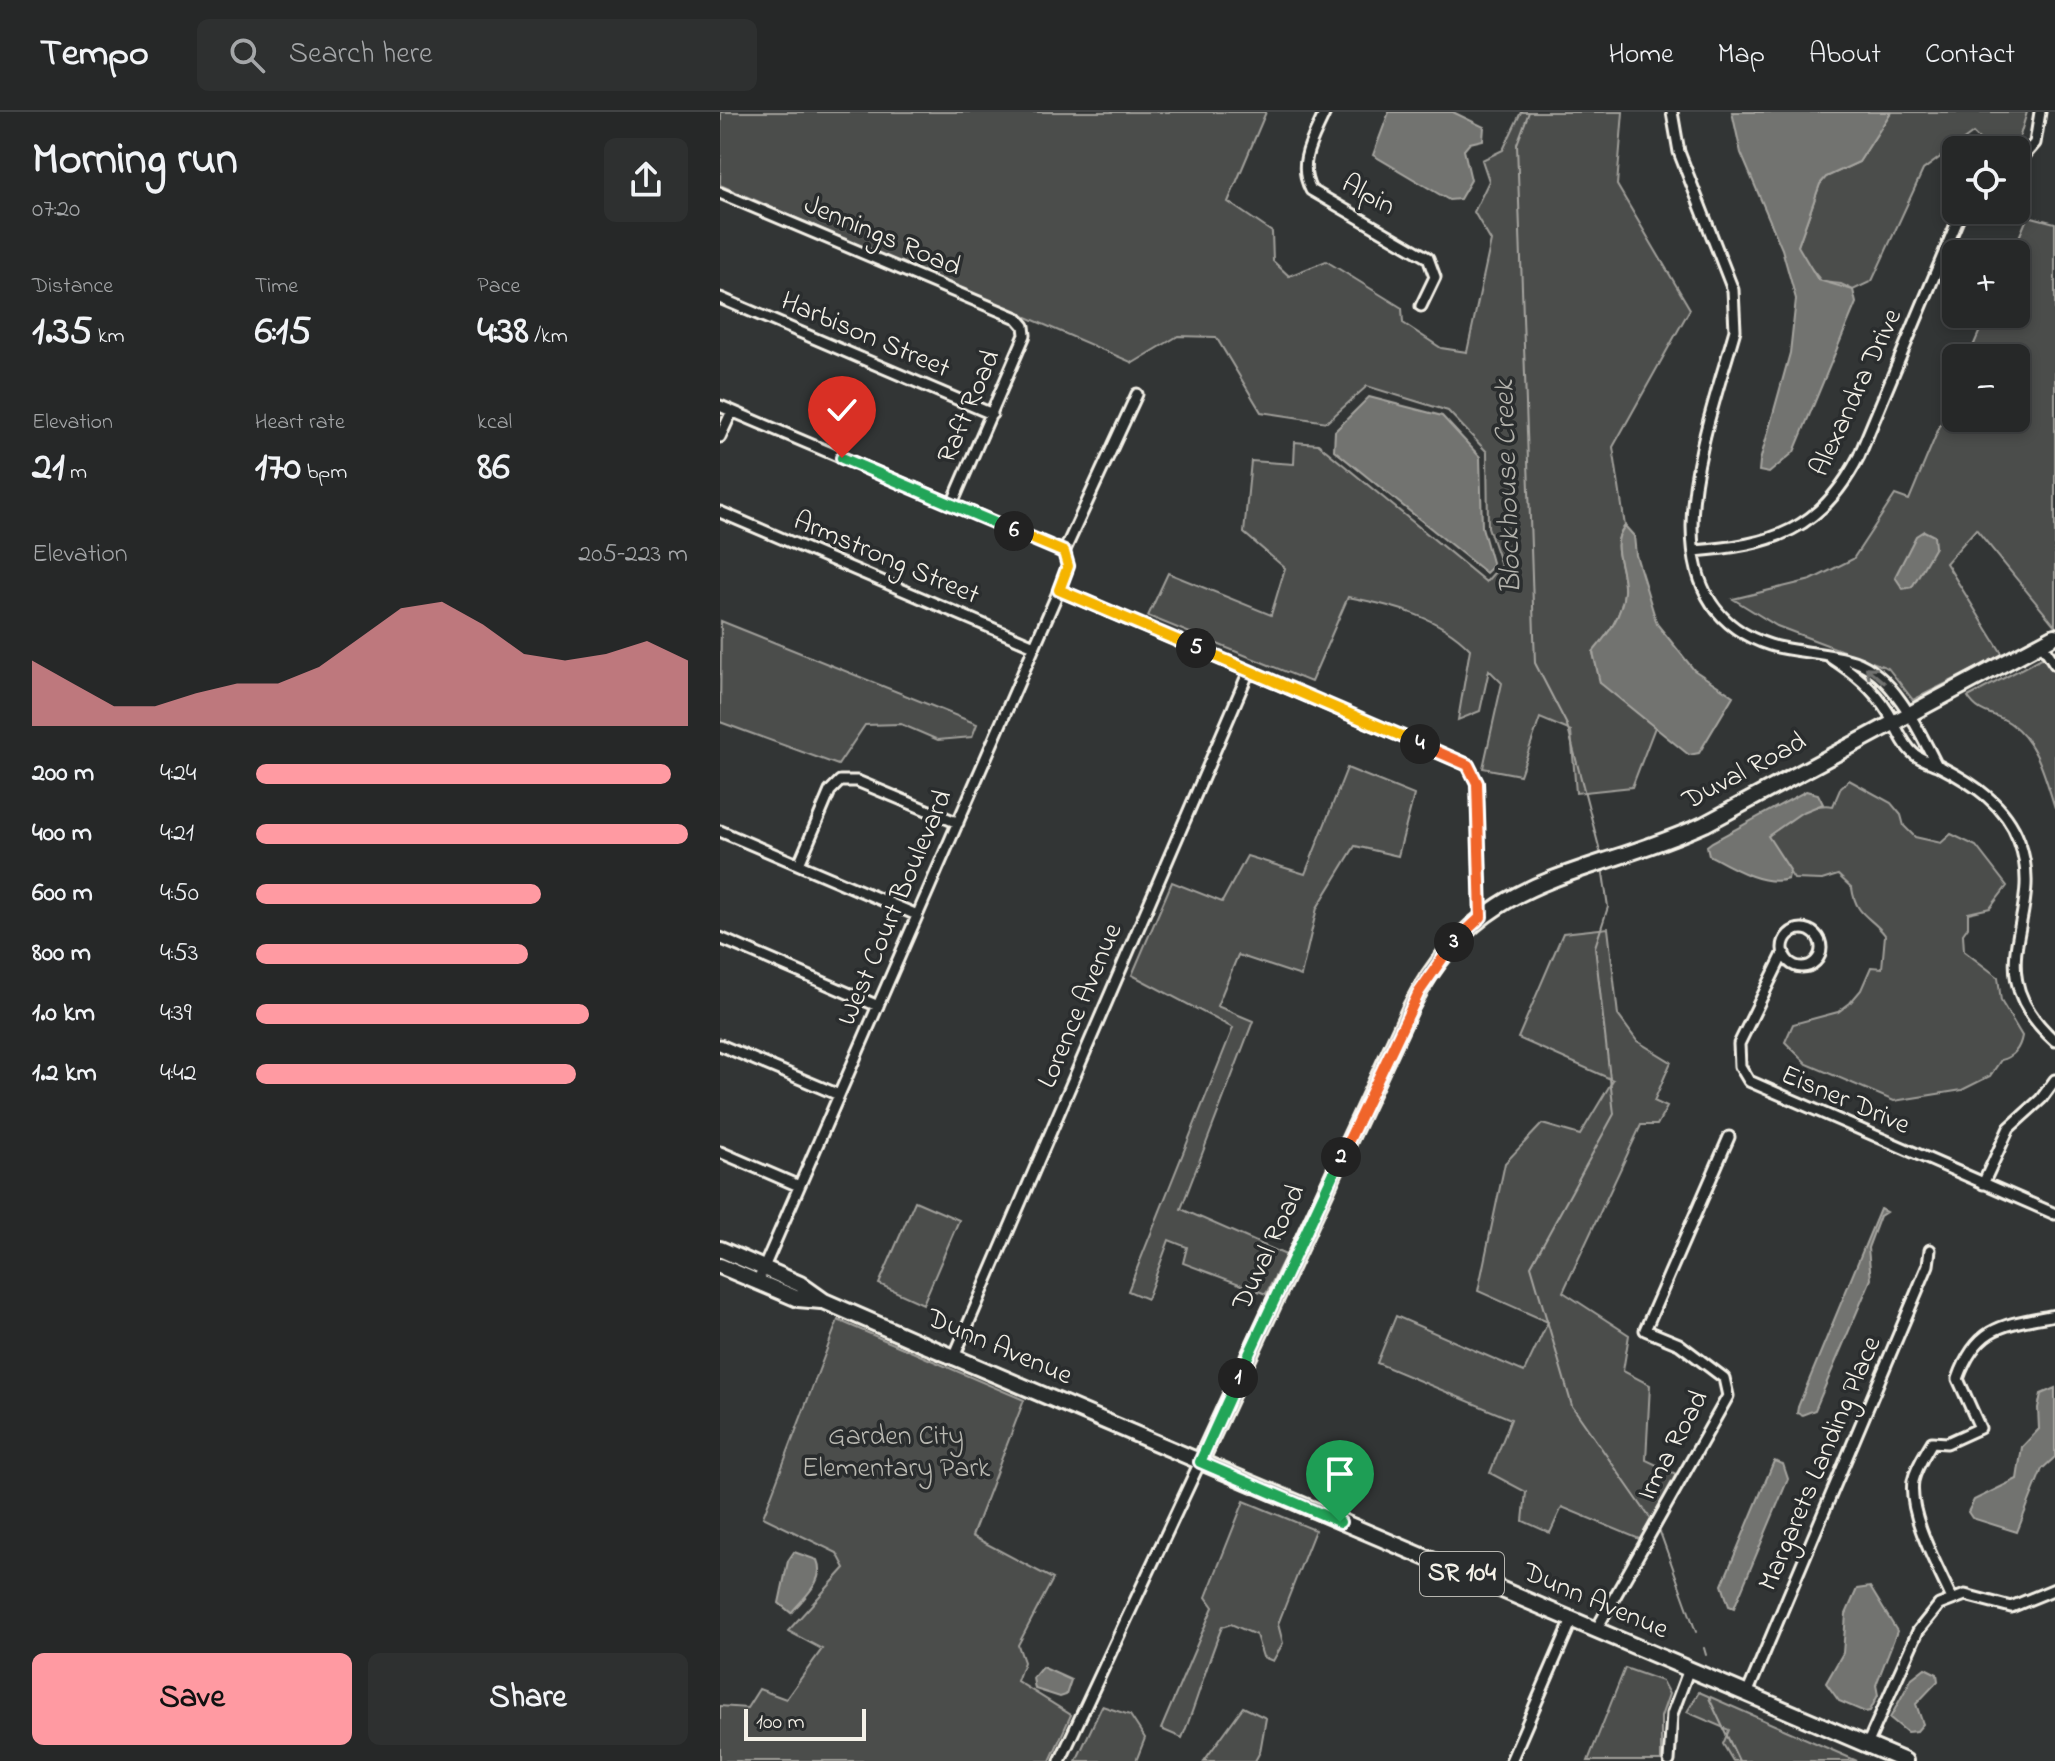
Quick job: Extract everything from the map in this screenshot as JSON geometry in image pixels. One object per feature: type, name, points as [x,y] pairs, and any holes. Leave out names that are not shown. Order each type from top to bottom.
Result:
[{"type":"main road","name":"Duval Road","points":[[1200,1462],[1419,992],[1451,946],[1481,917],[1542,880],[1666,842],[1705,824],[2055,636]]},
{"type":"main road","name":"Dunn Avenue","points":[[720,1249],[761,1274]]},
{"type":"main road","name":"Dunn Avenue","points":[[720,1266],[800,1284],[824,1301],[925,1345],[1905,1761]]},
{"type":"street","name":"Alpin","points":[[1325,112],[1303,165],[1307,183],[1311,190],[1428,258],[1435,277],[1421,306]]},
{"type":"street","points":[[1672,112],[1679,152],[1733,290],[1737,310],[1693,484],[1694,551],[1704,589],[1737,628],[1767,644],[1853,660],[1874,672],[1892,690],[1915,755],[1979,789],[2002,811],[2016,832],[2027,878],[2026,901],[2016,937],[2016,979],[2033,1017],[2055,1041]]},
{"type":"street","points":[[2030,149],[2035,143],[2040,112]]},
{"type":"street","name":"Jennings Road","points":[[720,193],[1017,318],[1024,326]]},
{"type":"street","name":"Alexandra Drive","points":[[1694,551],[1744,547],[1779,537],[1807,522],[1841,488],[1859,456],[1956,224]]},
{"type":"street","name":"Harbison Street","points":[[720,298],[992,414]]},
{"type":"street","name":"Raft Road","points":[[952,504],[1025,335],[1024,326]]},
{"type":"street","name":"West Court Boulevard","points":[[761,1274],[1059,590],[1068,566],[1064,552],[1137,394]]},
{"type":"street","points":[[720,406],[1064,552]]},
{"type":"street","points":[[720,437],[732,411]]},
{"type":"street","name":"Armstrong Street","points":[[720,512],[1034,646]]},
{"type":"street","points":[[1059,590],[1468,765],[1477,783],[1481,917]]},
{"type":"street","points":[[2041,643],[2055,664]]},
{"type":"street","points":[[1828,656],[1865,683],[1900,718],[1936,764]]},
{"type":"street","name":"Lorence Avenue","points":[[954,1357],[1249,671]]},
{"type":"street","points":[[799,864],[830,791],[840,781],[857,781],[958,823]]},
{"type":"street","points":[[720,831],[917,915]]},
{"type":"street","name":"Eisner Drive","points":[[1784,952],[1796,965],[1807,966],[1818,959],[1820,940],[1811,930],[1798,929],[1788,935],[1784,952],[1739,1044],[1740,1066],[1749,1081],[2055,1214]]},
{"type":"street","points":[[720,938],[878,1006]]},
{"type":"street","points":[[720,1045],[839,1095]]},
{"type":"street","points":[[1983,1184],[2009,1128],[2041,1099],[2055,1080]]},
{"type":"street","name":"Irma Road","points":[[1596,1630],[1728,1396],[1724,1378],[1679,1344],[1645,1330],[1729,1137]]},
{"type":"street","points":[[720,1152],[799,1186]]},
{"type":"street","name":"Margarets Landing Place","points":[[1747,1694],[1928,1265],[1930,1250]]},
{"type":"street","points":[[1952,1599],[1914,1507],[1913,1483],[1917,1468],[1932,1442],[1947,1443],[1980,1428],[1958,1379],[1976,1341],[1989,1332],[2055,1315]]},
{"type":"street","name":"Duval Road","points":[[1060,1761],[1200,1462]]},
{"type":"street","points":[[1867,1745],[1918,1631],[1939,1605],[1965,1595],[2011,1607],[2055,1589]]},
{"type":"street","points":[[1511,1761],[1572,1620]]},
{"type":"street","points":[[1669,1761],[1672,1714],[1689,1669]]},
{"type":"green space","points":[[721,112],[1266,112],[1228,202],[1272,232],[1273,261],[1289,276],[1326,261],[1402,308],[1403,323],[1441,348],[1467,352],[1491,241],[1474,212],[1489,181],[1482,160],[1503,150],[1521,112],[1623,112],[1617,185],[1690,309],[1613,447],[1625,526],[1618,541],[1624,592],[1617,617],[1593,653],[1601,683],[1655,727],[1632,787],[1576,793],[1571,731],[1540,718],[1520,775],[1483,768],[1502,683],[1489,670],[1480,711],[1458,720],[1470,649],[1444,628],[1413,614],[1348,597],[1311,682],[1148,616],[1168,573],[1271,615],[1285,568],[1244,533],[1251,461],[1294,464],[1295,442],[1318,444],[1486,582],[1501,565],[1488,527],[1487,452],[1448,411],[1367,386],[1327,422],[1261,412],[1216,337],[1178,336],[1133,363],[720,185]]},
{"type":"green space","points":[[1891,112],[2027,112],[2020,136],[1976,136],[1973,133],[1969,136],[1942,136],[1942,156],[1923,170],[1872,281],[1853,290],[1841,284],[1822,282],[1798,252],[1798,246],[1820,184],[1826,177],[1859,162]]},
{"type":"green space","points":[[2030,217],[2055,223],[2055,626],[1976,529],[1946,563],[2003,655],[1913,700],[1888,668],[1777,626],[1733,599],[1811,580],[1853,559],[1895,495],[1909,500],[1942,421],[1942,432],[2030,432],[2030,344],[1974,344],[1981,328],[2030,328],[2030,240],[2018,240],[2025,224],[2030,224]]},
{"type":"green space","points":[[721,621],[977,724],[972,737],[938,740],[901,724],[865,725],[838,765],[720,722]]},
{"type":"green space","points":[[2055,651],[2055,808],[2039,761],[2020,731],[2010,723],[1982,711],[1968,697]]},
{"type":"green space","points":[[1347,768],[1414,795],[1398,856],[1355,846],[1317,908],[1301,976],[1238,955],[1217,1006],[1253,1021],[1181,1209],[1286,1255],[1266,1294],[1183,1263],[1187,1247],[1169,1240],[1147,1299],[1128,1291],[1233,1028],[1132,975],[1172,882],[1222,902],[1247,856],[1305,874]]},
{"type":"green space","points":[[1849,780],[1891,803],[1901,815],[1904,826],[1915,837],[1941,843],[1951,834],[1976,846],[2007,886],[1990,908],[1968,913],[1968,927],[1963,934],[1964,951],[1998,977],[2001,1001],[2022,1036],[2015,1051],[2001,1060],[1990,1076],[1962,1090],[1894,1101],[1807,1064],[1785,1042],[1793,1024],[1838,1012],[1861,990],[1871,967],[1882,968],[1885,935],[1861,911],[1852,888],[1838,875],[1822,880],[1794,879],[1767,838],[1779,825],[1807,809],[1833,806],[1841,787]]},
{"type":"green space","points":[[1608,928],[1618,1015],[1637,1041],[1671,1062],[1654,1101],[1667,1107],[1657,1125],[1641,1125],[1563,1292],[1629,1335],[1623,1371],[1650,1385],[1646,1460],[1676,1474],[1644,1541],[1562,1507],[1550,1533],[1523,1521],[1526,1492],[1490,1473],[1511,1419],[1377,1363],[1396,1316],[1524,1372],[1548,1322],[1478,1291],[1505,1163],[1542,1124],[1580,1135],[1613,1080],[1518,1038],[1563,933]]},
{"type":"green space","points":[[915,1201],[959,1220],[923,1304],[879,1284]]},
{"type":"green space","name":"Garden City Elementary Park","points":[[838,1320],[1024,1400],[972,1536],[1053,1579],[1018,1645],[1024,1662],[1017,1681],[1071,1715],[1050,1761],[720,1761],[720,1706],[747,1708],[759,1689],[786,1699],[822,1649],[788,1631],[845,1568],[837,1553],[763,1517]]},
{"type":"green space","points":[[1244,1501],[1315,1530],[1278,1624],[1283,1643],[1273,1661],[1263,1657],[1256,1635],[1231,1624],[1222,1627],[1182,1738],[1161,1729],[1213,1607],[1206,1597]]},
{"type":"green space","points":[[1625,1668],[1662,1681],[1669,1694],[1661,1717],[1661,1761],[1588,1761]]},
{"type":"green space","points":[[1699,1692],[1857,1761],[1733,1761],[1723,1744],[1729,1730],[1687,1712]]},
{"type":"green space","points":[[1102,1706],[1130,1715],[1145,1738],[1136,1761],[1076,1761]]},
{"type":"green space","points":[[1243,1707],[1266,1718],[1260,1752],[1255,1761],[1204,1761]]},
{"type":"shaded area","points":[[1389,112],[1453,112],[1484,127],[1483,140],[1470,143],[1464,150],[1471,180],[1460,199],[1449,200],[1373,155]]},
{"type":"shaded area","points":[[1732,112],[1891,112],[1859,162],[1826,177],[1820,184],[1798,246],[1818,280],[1853,290],[1856,303],[1794,452],[1769,473],[1759,471],[1760,461],[1790,353],[1796,299],[1782,249],[1741,153]]},
{"type":"shaded area","points":[[1369,397],[1442,416],[1480,457],[1482,527],[1493,566],[1486,573],[1334,450],[1335,431]]},
{"type":"shaded area","points":[[1625,526],[1634,536],[1636,555],[1657,624],[1694,670],[1733,696],[1699,753],[1689,755],[1600,683],[1593,652],[1613,624],[1623,601],[1624,583],[1618,541]]},
{"type":"shaded area","points":[[1924,531],[1934,536],[1935,547],[1912,587],[1903,589],[1895,577],[1916,536]]},
{"type":"shaded area","points":[[1806,791],[1818,794],[1823,804],[1801,813],[1768,836],[1790,870],[1788,879],[1758,878],[1709,855],[1707,846],[1712,842]]},
{"type":"shaded area","points":[[1880,1209],[1886,1212],[1880,1216],[1868,1248],[1871,1279],[1815,1410],[1802,1415],[1797,1413],[1798,1407]]},
{"type":"shaded area","points":[[2055,1388],[2055,1457],[2042,1469],[2017,1532],[1972,1518],[1968,1512],[1974,1500],[2017,1479],[2022,1447],[2039,1429],[2041,1394]]},
{"type":"shaded area","points":[[1774,1461],[1783,1464],[1788,1479],[1734,1608],[1729,1606],[1722,1585]]},
{"type":"shaded area","points":[[794,1552],[817,1560],[819,1575],[791,1613],[779,1603],[788,1561]]},
{"type":"shaded area","points":[[1870,1587],[1897,1631],[1876,1685],[1878,1695],[1870,1711],[1865,1712],[1839,1701],[1826,1683],[1843,1653],[1846,1614],[1857,1589]]},
{"type":"shaded area","points":[[1042,1667],[1071,1680],[1066,1695],[1060,1697],[1035,1689],[1033,1678]]},
{"type":"shaded area","points":[[1925,1668],[1937,1674],[1938,1681],[1916,1704],[1923,1724],[1917,1731],[1907,1732],[1890,1718],[1912,1678]]},
{"type":"waterway","name":"Blockhouse Creek","points":[[1529,112],[1517,144],[1535,663],[1567,725],[1600,851]]},
{"type":"waterway","name":"Blockhouse Creek","points":[[1603,873],[1608,907],[1595,947],[1614,1114],[1531,1266],[1572,1406],[1650,1518]]},
{"type":"waterway","name":"Blockhouse Creek","points":[[1660,1532],[1696,1632]]},
{"type":"waterway","name":"Blockhouse Creek","points":[[1704,1648],[1706,1655]]},
{"type":"waterway","name":"Blockhouse Creek","points":[[1709,1698],[1739,1761]]},
{"type":"route","points":[[842,458],[1064,552],[1068,566],[1059,590],[1459,760],[1474,773],[1477,783],[1481,917],[1436,964],[1419,992],[1200,1462],[1340,1522]]}]
